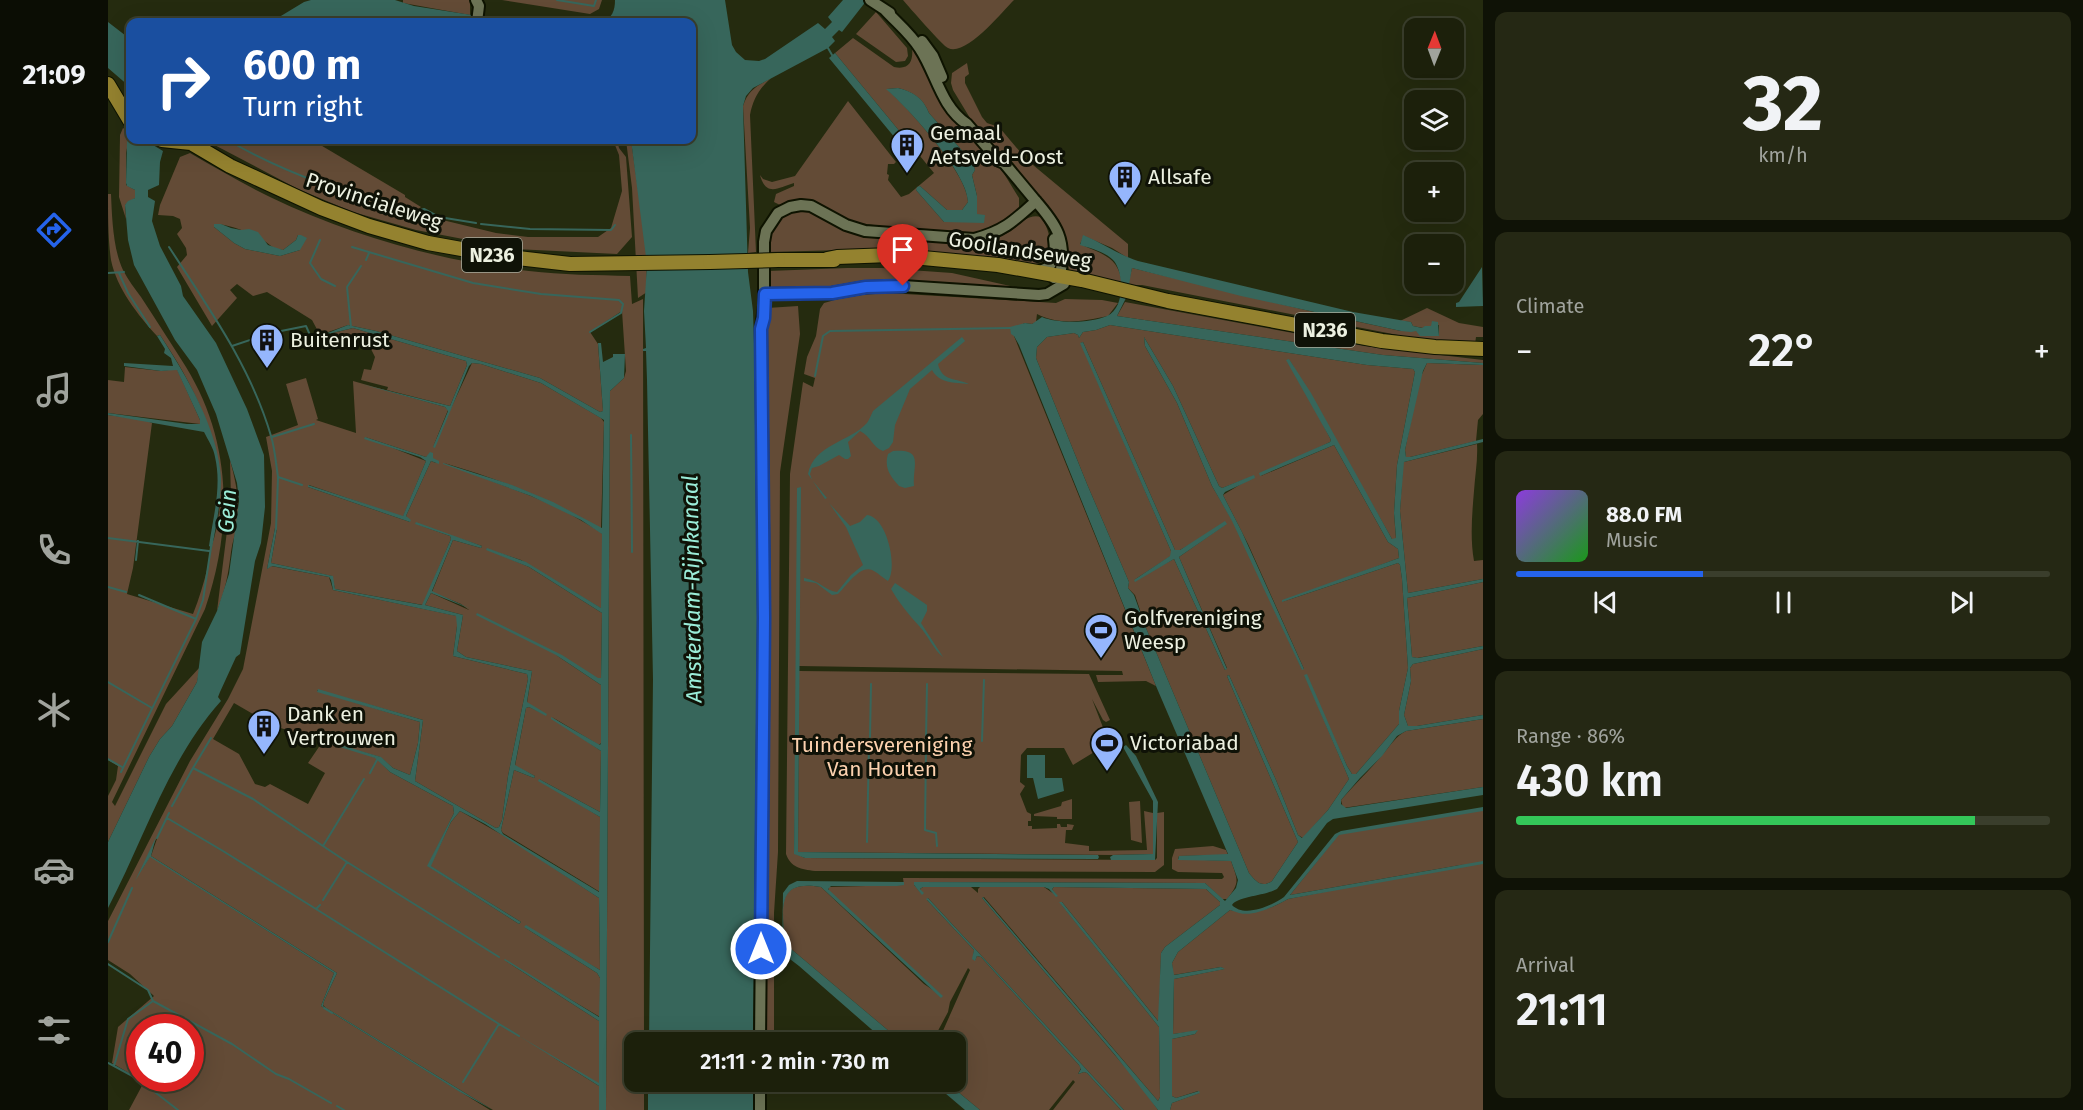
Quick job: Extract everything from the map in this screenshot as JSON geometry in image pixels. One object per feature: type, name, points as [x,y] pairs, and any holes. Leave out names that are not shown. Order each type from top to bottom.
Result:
[{"type":"main road","points":[[108,83],[126,97]]},
{"type":"main road","points":[[108,83],[126,110]]},
{"type":"main road","name":"Provincialeweg","points":[[193,144],[230,166],[344,218],[428,243],[524,260],[570,264],[710,262]]},
{"type":"main road","name":"Provincialeweg","points":[[205,144],[233,160],[246,172]]},
{"type":"main road","name":"Gooilandseweg","points":[[710,262],[911,256],[998,265],[1115,290],[1159,302],[1168,301],[1407,345],[1483,349]]},
{"type":"street","points":[[870,0],[910,28],[926,44],[950,95],[967,124],[999,161],[1004,163],[1046,219],[1051,229],[1055,256],[1049,267],[1040,275]]},
{"type":"street","points":[[760,1032],[764,629],[761,329],[764,318],[766,231],[770,221],[778,213],[801,205],[811,206],[846,225],[865,231],[975,238],[1006,228],[1034,203]]},
{"type":"street","points":[[765,294],[832,293],[866,287],[903,286],[1047,294],[1062,280],[1063,255],[1055,223],[1034,203]]},
{"type":"street","points":[[760,1092],[760,1110]]},
{"type":"green space","points":[[403,0],[470,0],[470,15],[403,3]]},
{"type":"green space","points":[[502,0],[602,0],[599,9],[590,14]]},
{"type":"green space","points":[[903,0],[1014,0],[974,40],[956,49],[945,46]]},
{"type":"green space","points":[[876,12],[907,48],[908,56],[905,61],[896,62],[856,34]]},
{"type":"green space","points":[[853,38],[894,67],[900,68],[905,67],[911,61],[911,41],[958,121],[1003,172],[1019,198],[1019,209],[999,226],[968,234],[851,222],[819,203],[808,200],[780,205],[774,202],[776,194],[794,186],[794,183],[769,189],[760,175],[763,179],[772,182],[795,176],[848,101],[896,162],[888,164],[887,174],[889,175],[888,180],[901,197],[909,194],[934,173],[835,53]],"holes":[[[898,88],[921,100],[929,113],[973,163],[975,170],[972,175],[977,196],[977,215],[944,222],[916,190],[920,186],[947,210],[962,210],[968,202],[965,190],[948,159],[909,111],[887,89]]]},
{"type":"green space","points":[[967,63],[969,74],[965,77],[965,83],[987,123],[999,127],[1027,160],[1128,244],[1128,258],[1084,236],[1080,244],[1108,257],[1117,267],[1122,284],[1072,274],[1066,261],[1059,220],[976,128],[953,90],[952,73]]},
{"type":"green space","points":[[771,78],[757,95],[750,115],[756,252],[748,253],[750,228],[743,106],[750,92]]},
{"type":"green space","points":[[123,128],[126,130],[126,185],[135,190],[135,198],[125,205],[126,219],[119,197],[120,135]]},
{"type":"green space","points":[[213,144],[319,144],[405,195],[421,207],[408,218],[422,215],[496,233],[528,237],[598,237],[611,228],[622,191],[619,155],[615,144],[618,144],[626,157],[632,237],[617,254],[515,249],[416,230],[353,212],[298,189]]},
{"type":"green space","points":[[626,144],[632,144],[646,246],[647,292],[638,298],[632,188]]},
{"type":"green space","points":[[190,153],[270,197],[364,235],[462,261],[496,267],[566,274],[630,276],[632,304],[643,299],[644,1032],[624,1032],[624,1092],[644,1092],[644,1110],[606,1110],[610,391],[624,378],[626,371],[622,311],[590,332],[598,344],[603,411],[600,412],[540,378],[376,331],[348,325],[320,335],[312,320],[267,292],[253,296],[237,284],[230,290],[237,298],[212,326],[177,267],[187,255],[186,248],[177,234],[182,228],[180,219],[158,215],[180,157]],"holes":[[[214,224],[252,234],[274,248],[283,250],[296,240],[298,235],[300,250],[280,256],[245,249],[214,227]]]},
{"type":"green space","points":[[108,194],[111,194],[115,243],[123,270],[186,367],[201,396],[212,425],[220,455],[223,516],[214,578],[205,609],[112,802],[115,806],[166,704],[200,667],[197,682],[172,726],[160,739],[149,757],[108,842],[108,796],[116,780],[118,766],[108,760],[108,415],[152,423],[133,568],[127,594],[193,614],[208,566],[218,520],[220,492],[218,464],[202,410],[176,359],[160,335],[157,336],[129,301],[114,271],[109,244]]},
{"type":"green space","points":[[808,210],[834,224],[984,241],[1004,234],[1031,217],[1041,217],[1050,238],[1049,260],[1027,264],[917,250],[769,252],[771,234],[778,221],[790,213]]},
{"type":"green space","points":[[847,268],[952,273],[1024,289],[1046,290],[1036,292],[902,283],[870,283],[820,290],[768,288],[768,271]]},
{"type":"green space","points":[[1132,268],[1318,313],[1401,331],[1416,331],[1439,336],[1439,325],[1423,328],[1413,326],[1411,322],[1400,321],[1427,308],[1459,323],[1483,327],[1483,337],[1476,337],[1475,344],[1413,338],[1142,285],[1128,285]]},
{"type":"green space","points":[[888,293],[1056,303],[1065,299],[1118,303],[1108,316],[1081,321],[1055,320],[1037,314],[1036,322],[1024,323],[1014,336],[1156,686],[1146,681],[1098,682],[1096,675],[1123,675],[1122,671],[799,666],[794,853],[805,858],[1155,860],[1157,858],[1157,813],[1164,812],[1164,865],[1155,872],[815,871],[797,867],[788,859],[786,854],[790,474],[803,382],[813,387],[815,378],[804,374],[807,357],[816,336],[820,309],[824,303],[849,296]]},
{"type":"green space","points":[[1125,302],[1364,346],[1483,360],[1483,363],[1383,355],[1117,316]]},
{"type":"green space","points":[[798,306],[800,334],[780,472],[778,852],[774,913],[774,1032],[764,1032],[769,504],[765,319],[767,308]]},
{"type":"green space","points":[[1110,325],[1367,365],[1413,369],[1415,372],[1397,465],[1394,513],[1396,539],[1392,539],[1289,359],[1331,440],[1261,476],[1334,445],[1388,542],[1398,549],[1399,558],[1282,602],[1398,563],[1402,579],[1408,668],[1399,711],[1399,724],[1356,774],[1352,774],[1347,766],[1305,675],[1349,779],[1328,810],[1303,838],[1298,835],[1276,780],[1229,675],[1227,676],[1298,842],[1272,881],[1265,884],[1259,883],[1249,873],[1146,628],[1135,595],[1128,588],[1129,582],[1036,358],[1037,347],[1047,337],[1074,333],[1079,338],[1083,332]],"holes":[[[1144,337],[1173,386],[1219,486],[1222,488],[1254,476],[1223,495],[1248,544],[1304,669],[1302,669],[1238,530],[1212,486],[1177,403],[1145,346]],[[1083,342],[1175,550],[1180,550],[1226,524],[1179,557],[1227,668],[1225,670],[1174,559],[1134,580],[1171,556],[1171,551],[1081,343]]]},
{"type":"green space","points":[[353,328],[466,361],[467,365],[450,406],[387,390],[388,387],[361,380],[364,369],[371,370],[375,357],[369,345],[340,344],[333,333]]},
{"type":"green space","points":[[472,363],[541,383],[601,418],[604,422],[601,529],[563,508],[524,491],[444,463],[561,509],[602,534],[602,609],[521,560],[487,549],[529,567],[602,613],[601,678],[598,679],[556,655],[601,685],[601,743],[599,745],[552,717],[601,751],[600,812],[539,779],[600,817],[600,892],[501,830],[514,770],[534,778],[535,776],[515,766],[526,708],[529,707],[546,715],[527,703],[532,671],[466,657],[457,651],[463,615],[425,605],[431,593],[469,610],[461,604],[432,592],[453,540],[481,548],[482,546],[416,524],[450,536],[451,539],[423,605],[335,589],[332,576],[271,563],[277,528],[275,528],[267,569],[271,566],[329,577],[333,590],[457,616],[453,656],[527,674],[528,679],[508,776],[502,820],[496,828],[415,781],[423,720],[317,691],[420,722],[418,743],[410,775],[393,768],[380,757],[359,751],[376,758],[390,772],[453,806],[454,813],[428,866],[519,924],[521,922],[430,866],[451,822],[460,811],[513,841],[599,898],[600,970],[524,927],[597,973],[600,978],[600,1017],[504,960],[599,1021],[599,1084],[551,1056],[599,1086],[599,1110],[493,1110],[326,1008],[323,1005],[324,1001],[337,973],[151,856],[159,833],[141,871],[150,856],[334,973],[321,1006],[490,1110],[129,1110],[139,1092],[204,1092],[204,1014],[133,1014],[154,996],[130,974],[108,960],[108,921],[190,761],[228,699],[243,669],[271,523],[272,471],[266,437],[298,425],[286,384],[306,378],[318,419],[316,420],[356,433],[353,381],[445,407],[448,410],[433,447]],"holes":[[[365,437],[426,457],[433,453],[432,457],[436,463],[431,461],[406,516],[410,522],[308,487],[309,485],[403,517],[426,461]],[[234,703],[274,726],[323,741],[308,763],[325,773],[308,804],[270,784],[265,787],[255,784],[239,754],[213,739]]]},
{"type":"green space","points":[[1427,363],[1483,365],[1483,414],[1478,420],[1476,441],[1406,457],[1405,450],[1419,381]]},
{"type":"green space","points":[[125,367],[161,371],[177,369],[200,424],[108,413],[108,380],[124,382]]},
{"type":"green space","points":[[1477,444],[1472,544],[1474,561],[1483,560],[1483,579],[1408,593],[1400,511],[1403,464]]},
{"type":"green space","points":[[230,460],[237,492],[238,516],[226,582],[217,611],[231,499]]},
{"type":"green space","points":[[1483,582],[1483,646],[1412,657],[1407,598]]},
{"type":"green space","points":[[1483,649],[1483,715],[1408,726],[1404,715],[1411,681],[1410,668],[1413,664]]},
{"type":"green space","name":"Tuindersvereniging Van Houten","points":[[799,671],[1089,674],[1110,720],[1106,722],[1103,720],[1092,699],[1109,743],[1073,765],[1064,748],[1027,748],[1021,755],[1020,782],[1025,786],[1020,794],[1027,812],[1031,814],[1028,826],[1032,826],[1032,829],[1057,828],[1057,824],[1061,827],[1067,827],[1067,824],[1074,825],[1072,830],[1066,830],[1065,843],[1089,846],[1089,851],[1147,850],[1144,811],[1153,813],[1153,854],[798,852]]},
{"type":"green space","points":[[1483,719],[1483,787],[1343,808],[1341,800],[1402,733]]},
{"type":"green space","points":[[1072,799],[1072,819],[1034,816],[1034,814],[1061,806],[1062,802]]},
{"type":"green space","points":[[1140,801],[1142,843],[1131,840],[1129,802]]},
{"type":"green space","points":[[1483,810],[1483,1110],[1170,1110],[1172,1103],[1199,1093],[1198,1091],[1176,1098],[1172,1096],[1172,1039],[1195,1034],[1197,1031],[1173,1034],[1174,979],[1224,969],[1221,967],[1173,975],[1172,963],[1178,952],[1230,910],[1259,911],[1288,899],[1466,864],[1290,895],[1339,834]]},
{"type":"green space","points":[[1213,846],[1226,850],[1228,855],[1179,856],[1178,859],[1231,861],[1236,885],[1227,899],[1222,899],[1205,883],[915,882],[914,885],[922,894],[920,889],[923,887],[971,887],[978,893],[980,887],[1044,887],[1057,896],[1052,889],[1054,887],[1206,889],[1220,902],[1220,905],[1165,947],[1161,953],[1159,1022],[1062,902],[1061,904],[1159,1027],[1160,1097],[1158,1101],[984,897],[982,898],[1141,1086],[1158,1110],[1124,1110],[928,898],[927,900],[974,950],[973,959],[975,960],[977,956],[981,957],[1079,1065],[1081,1068],[1078,1074],[1087,1073],[1121,1110],[1053,1110],[1075,1082],[1073,1080],[1049,1110],[980,1110],[958,1092],[966,1092],[966,1032],[942,1032],[970,970],[968,968],[937,1032],[890,1032],[784,943],[783,908],[788,892],[806,886],[821,887],[924,984],[942,996],[829,891],[828,887],[904,885],[903,878],[1222,879],[1224,877],[1222,873],[1178,872],[1172,869],[1175,849]]},
{"type":"green space","points":[[126,1020],[126,1071],[112,1063],[118,1027]]},
{"type":"water","points":[[311,0],[395,0],[414,6],[491,18],[278,18]]},
{"type":"water","name":"Amsterdam-Rijnkanaal","points":[[615,0],[725,0],[732,45],[745,60],[759,61],[818,23],[825,29],[832,22],[828,17],[843,0],[867,0],[842,32],[839,30],[832,37],[835,41],[828,48],[753,88],[746,96],[743,106],[748,272],[753,311],[756,409],[758,663],[753,1032],[649,1032],[653,679],[647,380],[646,351],[643,351],[646,348],[644,311],[647,265],[632,144],[696,144],[696,18],[608,18],[612,14]]},
{"type":"water","points":[[108,22],[126,36],[126,84],[108,68]]},
{"type":"water","points":[[835,53],[915,150],[918,159],[915,160],[910,156],[829,58]]},
{"type":"water","points":[[898,88],[909,91],[921,100],[929,113],[973,163],[975,170],[972,175],[977,196],[977,214],[985,215],[984,223],[944,222],[916,190],[920,186],[947,210],[962,210],[968,202],[965,190],[948,159],[922,125],[886,89]]},
{"type":"water","points":[[127,144],[151,144],[163,151],[159,185],[148,190],[148,197],[155,201],[152,221],[160,246],[181,286],[183,296],[216,343],[247,409],[264,455],[265,507],[261,543],[255,561],[240,654],[236,657],[220,692],[218,697],[221,701],[202,724],[171,774],[108,908],[108,842],[149,757],[160,739],[172,726],[197,682],[202,642],[217,611],[229,574],[239,501],[237,483],[216,414],[197,370],[175,340],[134,265],[128,240],[125,205],[135,198],[135,190],[126,183]]},
{"type":"water","points":[[214,224],[258,232],[268,245],[283,250],[296,240],[298,235],[307,238],[300,250],[280,256],[245,249],[214,227]]},
{"type":"water","points":[[1083,235],[1138,261],[1353,312],[1411,322],[1413,326],[1422,328],[1431,326],[1432,321],[1438,322],[1439,336],[1420,336],[1416,331],[1401,331],[1241,296],[1132,268],[1127,296],[1117,316],[1383,355],[1483,363],[1483,365],[1427,363],[1423,371],[1405,450],[1406,457],[1483,439],[1483,442],[1404,462],[1400,511],[1408,593],[1483,579],[1483,582],[1407,598],[1412,657],[1418,658],[1483,646],[1483,649],[1413,664],[1410,668],[1411,681],[1404,715],[1408,726],[1483,715],[1483,719],[1406,731],[1397,736],[1382,756],[1341,800],[1341,804],[1346,808],[1483,787],[1483,795],[1333,819],[1327,823],[1277,889],[1240,900],[1232,905],[1237,909],[1251,911],[1284,897],[1335,834],[1341,831],[1483,807],[1483,811],[1339,835],[1290,895],[1483,861],[1483,864],[1288,899],[1251,913],[1245,914],[1230,910],[1178,952],[1172,963],[1174,975],[1221,967],[1225,969],[1174,979],[1173,1034],[1198,1030],[1195,1034],[1172,1039],[1172,1096],[1176,1098],[1199,1091],[1200,1093],[1172,1103],[1170,1110],[1158,1110],[1115,1055],[982,898],[1158,1101],[1160,1097],[1159,1027],[1059,902],[1062,902],[1158,1021],[1161,953],[1165,947],[1220,905],[1220,902],[1206,889],[1054,887],[1052,889],[1058,896],[1056,897],[1044,887],[923,887],[920,889],[924,893],[922,895],[914,885],[914,882],[1205,883],[1225,901],[1236,888],[1238,880],[1231,861],[1178,860],[1179,856],[1228,854],[1156,686],[1019,345],[1011,334],[1010,327],[1025,323],[1032,324],[1042,317],[1065,322],[1084,321],[1107,316],[1113,312],[1120,299],[1121,290],[1117,267],[1107,255],[1080,245]],"holes":[[[1110,325],[1367,365],[1413,369],[1415,372],[1397,465],[1394,513],[1396,538],[1392,539],[1311,393],[1289,359],[1286,360],[1331,440],[1259,473],[1260,476],[1334,445],[1388,542],[1398,549],[1399,558],[1282,600],[1282,602],[1398,563],[1400,565],[1408,668],[1399,711],[1399,724],[1356,774],[1352,774],[1307,674],[1304,675],[1349,779],[1328,810],[1302,838],[1298,835],[1276,780],[1229,675],[1227,676],[1298,842],[1272,881],[1262,884],[1249,873],[1134,595],[1128,588],[1129,582],[1036,358],[1037,347],[1047,337],[1074,333],[1079,338],[1083,332]]]},
{"type":"water","points":[[1482,267],[1483,306],[1456,307],[1456,303],[1459,302]]},
{"type":"water","points":[[348,325],[540,378],[600,412],[603,411],[598,343],[601,343],[603,362],[613,357],[613,354],[625,354],[624,378],[610,391],[606,1110],[599,1110],[599,1086],[519,1036],[599,1083],[599,1021],[504,960],[599,1017],[600,978],[597,973],[524,927],[526,925],[600,970],[599,898],[485,824],[460,811],[451,822],[431,866],[521,922],[519,924],[427,866],[454,813],[453,806],[390,772],[375,758],[330,744],[331,742],[381,757],[393,768],[410,775],[418,743],[420,722],[317,692],[318,689],[423,720],[415,781],[496,828],[502,820],[508,776],[528,679],[527,674],[453,656],[456,616],[333,590],[329,577],[272,566],[267,569],[275,528],[277,528],[271,563],[333,576],[335,589],[422,605],[451,539],[450,536],[415,524],[416,522],[482,546],[481,548],[453,540],[432,591],[471,609],[431,593],[425,605],[463,615],[457,651],[466,657],[532,671],[527,702],[547,714],[546,716],[529,707],[526,708],[515,765],[535,776],[534,778],[514,770],[501,830],[503,834],[599,892],[600,817],[538,781],[539,779],[600,812],[601,751],[551,717],[600,745],[601,685],[556,655],[476,615],[477,613],[562,655],[601,678],[602,613],[529,567],[486,550],[487,548],[526,562],[601,608],[602,534],[581,520],[531,496],[443,463],[512,485],[553,502],[602,528],[604,420],[541,383],[472,363],[435,448],[433,447],[448,411],[445,407],[361,384],[450,406],[467,365],[466,361],[353,328],[320,336]]},
{"type":"water","points":[[160,335],[190,385],[208,422],[219,460],[221,479],[219,505],[212,548],[209,546],[218,479],[213,451],[204,432],[108,415],[108,413],[200,424],[177,370],[161,371],[124,366],[124,363],[173,366],[171,358],[164,353],[165,349],[157,336]]},
{"type":"water","points":[[962,337],[965,341],[938,364],[946,377],[969,384],[943,380],[932,370],[910,389],[895,425],[893,442],[889,448],[883,451],[879,449],[860,431],[848,442],[851,456],[845,459],[839,455],[812,468],[810,474],[812,480],[808,474],[817,456],[860,429],[867,423],[873,411]]},
{"type":"water","points":[[1144,337],[1173,386],[1219,486],[1222,488],[1254,475],[1255,478],[1223,495],[1304,669],[1302,670],[1232,521],[1212,486],[1177,403],[1145,346]]},
{"type":"water","points":[[1083,342],[1175,550],[1180,550],[1225,521],[1227,524],[1179,557],[1227,669],[1225,670],[1174,559],[1135,582],[1134,580],[1170,556],[1171,551],[1080,343]]},
{"type":"water","points":[[365,437],[426,457],[430,452],[433,453],[433,458],[439,461],[439,464],[431,461],[406,516],[411,520],[410,522],[308,487],[308,485],[403,516],[426,461],[364,439]]},
{"type":"water","points":[[893,451],[910,452],[913,455],[915,460],[914,486],[905,488],[899,486],[891,475],[887,468],[887,459],[888,454]]},
{"type":"water","points":[[812,481],[827,498],[825,499]]},
{"type":"water","points":[[801,487],[798,852],[1098,855],[1098,859],[805,858],[794,854],[797,488]]},
{"type":"water","points":[[829,503],[850,526],[860,522],[867,515],[880,524],[891,554],[891,574],[888,581],[867,569],[857,574],[838,594],[832,595],[816,583],[804,581],[804,578],[809,579],[837,592],[863,565],[846,527]]},
{"type":"water","points":[[895,583],[927,605],[927,611],[921,623],[943,657],[894,594],[891,589]]},
{"type":"water","points":[[1126,745],[1136,756],[1158,802],[1155,860],[1111,860],[1110,857],[1153,854],[1153,801],[1123,747]]},
{"type":"water","points":[[1027,755],[1045,755],[1045,778],[1062,778],[1064,791],[1038,799],[1033,778],[1027,778]]},
{"type":"water","points":[[156,837],[151,856],[337,973],[323,1006],[493,1110],[321,1006],[334,973],[150,857],[135,881]]},
{"type":"water","points":[[797,881],[904,882],[904,885],[897,886],[831,886],[828,889],[943,996],[941,998],[821,887],[795,888],[785,900],[783,909],[784,943],[890,1032],[875,1032],[782,953],[783,893],[789,885]]},
{"type":"water","points":[[928,898],[1124,1110],[1121,1110],[1087,1073],[1078,1074],[1081,1069],[1079,1065],[981,957],[977,956],[975,961],[972,959],[974,950],[926,899]]},
{"type":"water","points":[[648,1092],[753,1092],[753,1110],[648,1110]]},
{"type":"water","points":[[944,1092],[958,1092],[980,1110],[965,1110]]},
{"type":"waterway","points":[[557,0],[594,6],[596,0]]},
{"type":"waterway","points":[[828,48],[832,55]]},
{"type":"waterway","points":[[235,144],[298,174],[367,199],[414,212],[424,209],[439,217],[476,223]]},
{"type":"waterway","points":[[481,224],[530,229],[611,230],[615,225]]},
{"type":"waterway","points":[[320,240],[310,263],[321,279],[335,286]]},
{"type":"waterway","points":[[169,247],[227,338],[252,386],[271,436],[278,477],[302,485]]},
{"type":"waterway","points":[[352,247],[473,283],[541,294],[619,300],[623,304],[621,313],[590,332]]},
{"type":"waterway","points":[[366,260],[369,253]]},
{"type":"waterway","points":[[351,327],[347,287],[361,266]]},
{"type":"waterway","points":[[108,273],[124,272]]},
{"type":"waterway","points":[[119,273],[128,293],[150,327]]},
{"type":"waterway","points":[[232,346],[271,333],[306,326],[310,335],[325,334]]},
{"type":"waterway","points":[[815,376],[823,336],[830,331],[1011,328]]},
{"type":"waterway","points":[[272,437],[314,424]]},
{"type":"waterway","points":[[631,435],[632,552]]},
{"type":"waterway","points":[[276,529],[278,478]]},
{"type":"waterway","points":[[108,538],[209,551]]},
{"type":"waterway","points":[[136,560],[138,541]]},
{"type":"waterway","points":[[121,772],[196,619],[203,600],[211,547]]},
{"type":"waterway","points":[[108,587],[126,592]]},
{"type":"waterway","points":[[139,595],[196,619]]},
{"type":"waterway","points":[[982,741],[984,680]]},
{"type":"waterway","points":[[108,682],[152,708]]},
{"type":"waterway","points":[[870,737],[871,684]]},
{"type":"waterway","points":[[926,739],[927,684]]},
{"type":"waterway","points":[[193,768],[211,738]]},
{"type":"waterway","points":[[867,842],[869,745]]},
{"type":"waterway","points":[[926,746],[925,830],[936,833],[937,846]]},
{"type":"waterway","points":[[370,773],[378,758]]},
{"type":"waterway","points":[[108,759],[122,767]]},
{"type":"waterway","points":[[172,806],[193,768],[253,799],[323,846]]},
{"type":"waterway","points":[[323,900],[347,862],[323,846],[364,779]]},
{"type":"waterway","points":[[157,838],[169,813]]},
{"type":"waterway","points":[[167,818],[316,909],[320,905]]},
{"type":"waterway","points":[[347,862],[499,957]]},
{"type":"waterway","points":[[108,942],[132,888]]},
{"type":"waterway","points":[[316,909],[499,1024],[463,1082]]},
{"type":"waterway","points":[[108,964],[148,990],[153,1001],[128,1019],[114,1066],[138,1079],[178,1110]]},
{"type":"waterway","points":[[153,1001],[232,1044],[276,1074],[331,1103]]},
{"type":"waterway","points":[[324,1008],[332,1013]]},
{"type":"waterway","points":[[499,1024],[519,1036]]},
{"type":"waterway","points":[[108,1063],[114,1066]]},
{"type":"waterway","points":[[337,1106],[344,1110]]},
{"type":"place","name":"Gemaal Aetsveld-Oost","points":[[907,174]]},
{"type":"place","name":"Allsafe","points":[[1125,206]]},
{"type":"place","name":"Buitenrust","points":[[267,369]]},
{"type":"place","name":"Golfvereniging Weesp","points":[[1101,659]]},
{"type":"place","name":"Dank en Vertrouwen","points":[[264,755]]},
{"type":"place","name":"Victoriabad","points":[[1107,772]]},
{"type":"route","points":[[761,949],[764,618],[761,329],[765,294],[832,293],[876,286],[903,286]]},
{"type":"water label","name":"Gein","points":[[227,511]]}]
